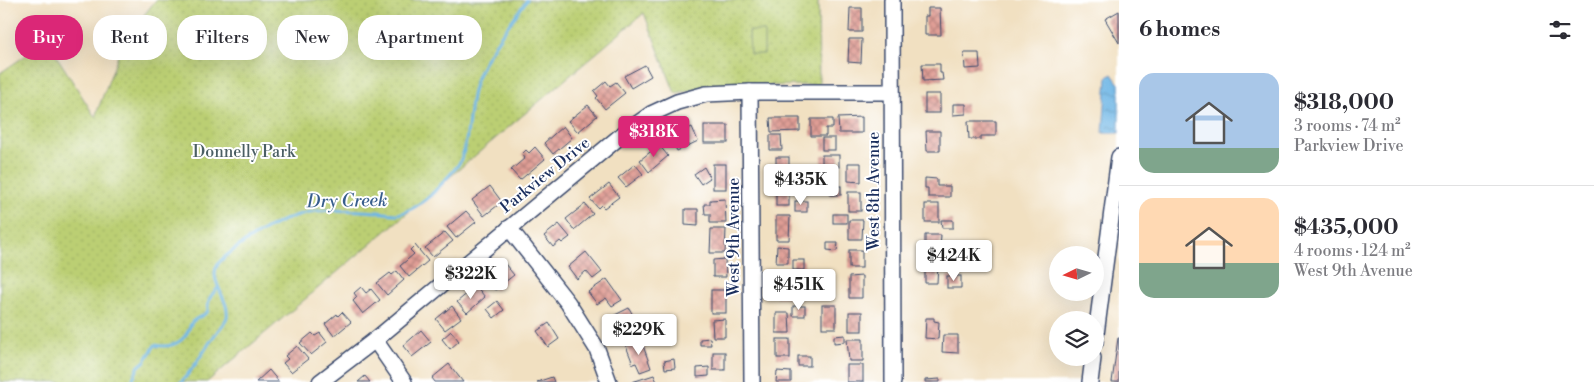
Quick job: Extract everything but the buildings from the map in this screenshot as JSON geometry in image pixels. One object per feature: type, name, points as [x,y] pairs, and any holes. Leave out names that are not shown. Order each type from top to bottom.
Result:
[{"type":"street","name":"West 8th Avenue","points":[[892,0],[893,382]]},
{"type":"street","name":"Parkview Drive","points":[[320,382],[375,340],[623,134],[651,114],[677,102],[706,94],[750,92],[891,92]]},
{"type":"street","name":"West 9th Avenue","points":[[750,92],[752,382]]},
{"type":"street","points":[[1099,311],[1119,157]]},
{"type":"street","points":[[509,228],[568,303],[597,349],[610,382]]},
{"type":"street","points":[[375,340],[404,382]]},
{"type":"street","points":[[1090,382],[1092,366]]},
{"type":"green space","name":"Donnelly Park","points":[[156,0],[818,0],[819,85],[716,86],[675,93],[644,13],[207,382],[0,382],[0,73],[19,60],[59,60],[95,117],[116,60],[167,60],[167,15],[144,15]]},
{"type":"green space","points":[[749,31],[764,31],[764,54],[750,54]]},
{"type":"water","points":[[1112,74],[1119,84],[1119,133],[1103,133],[1107,77]]},
{"type":"waterway","name":"Dry Creek","points":[[181,382],[227,317],[225,303],[215,276],[218,264],[227,255],[272,226],[308,212],[325,210],[397,214],[406,212],[430,196],[446,179],[460,162],[464,151],[472,95],[479,73],[495,44],[527,0]]},
{"type":"waterway","points":[[133,378],[139,366],[145,361],[155,345],[173,345],[184,337],[192,322],[208,311],[210,298],[218,288]]}]
